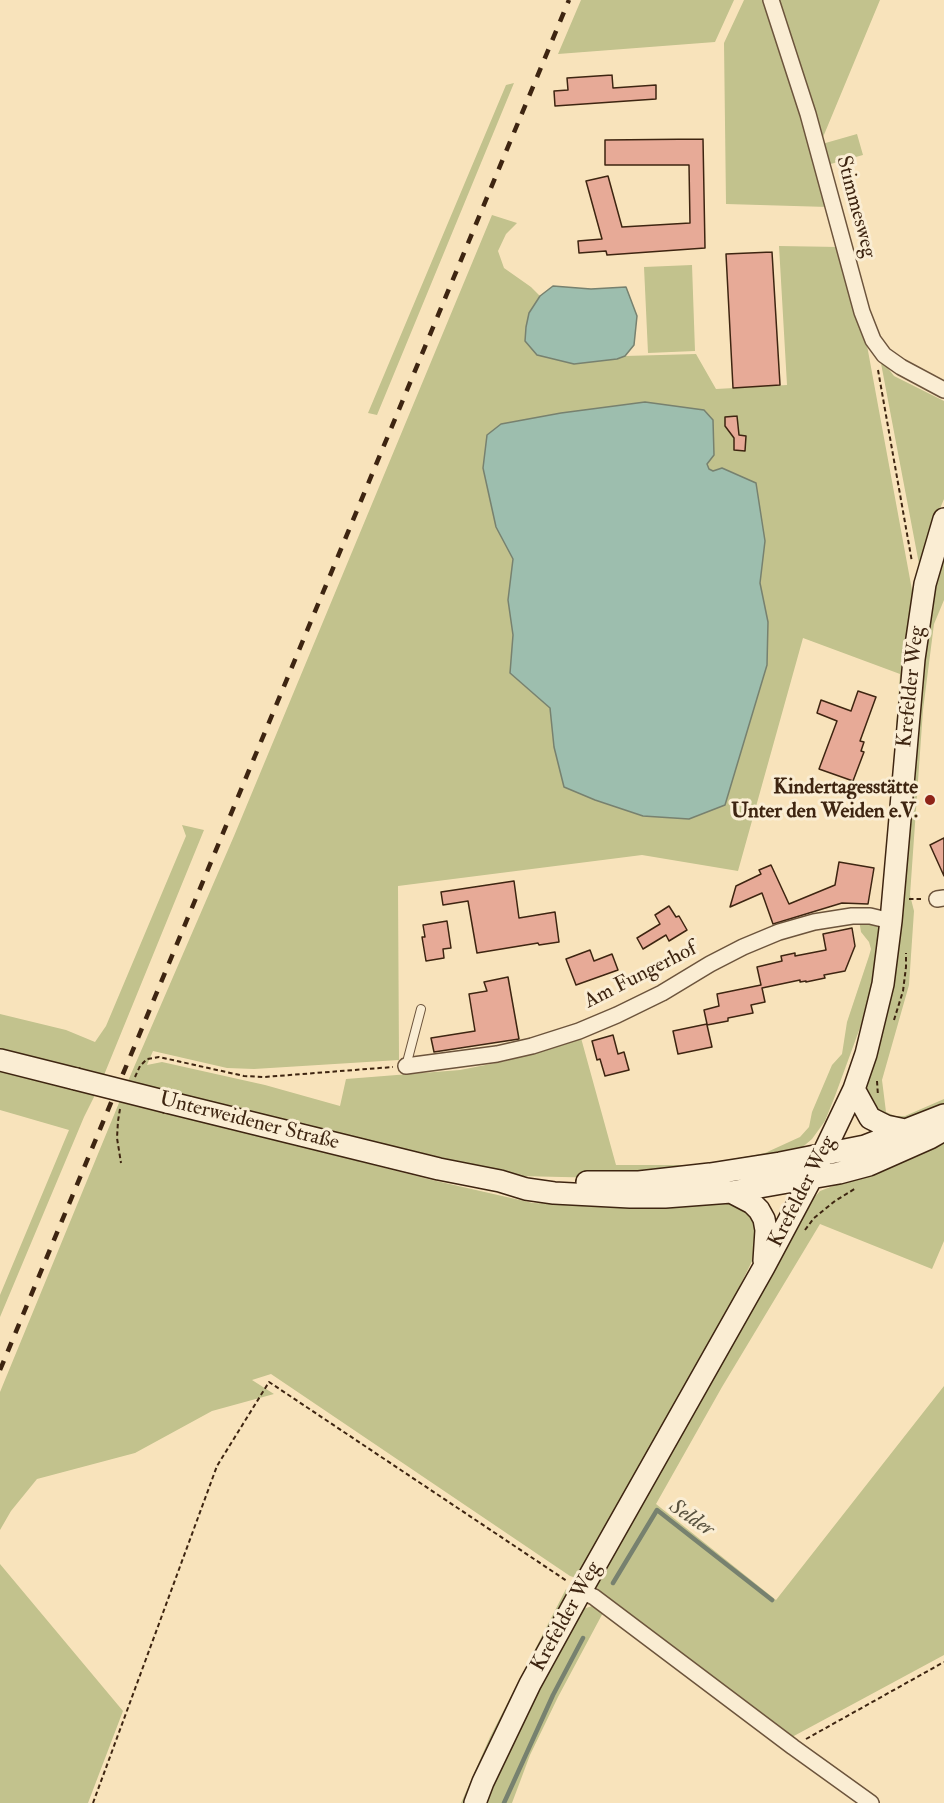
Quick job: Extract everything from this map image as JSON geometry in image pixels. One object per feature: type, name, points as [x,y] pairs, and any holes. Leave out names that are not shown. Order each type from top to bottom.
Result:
[{"type":"street","name":"Stimmesweg","points":[[771,0],[808,114],[862,312],[873,340],[884,355],[901,367],[944,390]]},
{"type":"street","name":"Krefelder Weg","points":[[475,1803],[530,1684],[580,1591],[764,1267],[812,1177],[854,1089],[866,1054],[883,984],[891,921],[914,659],[925,584],[944,519]]},
{"type":"street","name":"Am Fungerhof","points":[[406,1066],[497,1054],[579,1031],[662,993],[743,947],[797,927],[852,915],[891,921]]},
{"type":"street","name":"Unterweidener Straße","points":[[0,1060],[440,1169],[554,1193],[665,1197],[731,1192],[839,1173],[869,1165],[944,1130]]},
{"type":"street","points":[[854,1089],[870,1118],[886,1126],[905,1130]]},
{"type":"street","name":"Unterweidener Straße","points":[[500,1181],[639,1182],[710,1174],[865,1146],[944,1115]]},
{"type":"street","points":[[731,1192],[752,1203],[764,1219],[766,1230],[764,1267]]},
{"type":"street","points":[[580,1591],[594,1597],[871,1803]]},
{"type":"lane","points":[[406,1066],[421,1009]]},
{"type":"path","points":[[873,340],[913,568],[925,584]]},
{"type":"path","points":[[135,1077],[140,1066],[147,1059],[159,1057],[244,1076],[264,1077],[406,1066]]},
{"type":"path","points":[[120,1109],[117,1138],[121,1163]]},
{"type":"path","points":[[805,1231],[814,1218],[835,1201],[863,1184]]},
{"type":"path","points":[[93,1803],[217,1466],[269,1382],[580,1591]]},
{"type":"path","points":[[793,1747],[944,1662]]},
{"type":"green space","points":[[581,0],[734,0],[715,42],[558,54]]},
{"type":"green space","points":[[744,0],[765,0],[803,116],[828,207],[726,204],[724,43]]},
{"type":"green space","points":[[776,0],[880,0],[821,142],[796,53]]},
{"type":"green space","points":[[514,83],[377,415],[368,413],[506,85]]},
{"type":"green space","points":[[857,134],[863,155],[827,165],[822,144]]},
{"type":"green space","points":[[492,215],[517,223],[506,234],[498,251],[504,268],[540,296],[529,313],[525,341],[574,364],[625,356],[696,354],[716,389],[787,385],[779,246],[839,247],[866,340],[912,590],[919,564],[880,358],[894,376],[944,401],[944,499],[939,511],[884,890],[900,674],[803,638],[738,871],[642,855],[398,886],[399,1060],[254,1069],[227,1068],[153,1051],[147,1065],[162,1062],[265,1085],[340,1106],[346,1079],[460,1070],[506,1061],[581,1038],[616,1165],[695,1165],[750,1156],[765,1153],[800,1137],[809,1127],[812,1112],[832,1065],[842,1054],[847,1022],[871,949],[869,942],[861,932],[859,920],[877,923],[881,929],[880,938],[861,1025],[825,1121],[812,1139],[799,1150],[767,1159],[607,1178],[517,1176],[139,1084],[131,1103],[432,1180],[533,1203],[658,1207],[730,1202],[744,1208],[759,1224],[756,1253],[716,1335],[579,1579],[570,1576],[271,1374],[252,1380],[274,1394],[212,1411],[135,1453],[37,1479],[11,1511],[0,1530],[0,1392],[128,1081],[234,836]],"holes":[[[645,402],[707,465],[765,541],[760,583],[768,622],[738,758],[725,805],[643,816],[564,787],[554,747],[550,708],[510,673],[513,635],[508,600],[513,559],[501,424],[561,413]]]},
{"type":"green space","points":[[692,265],[695,351],[648,353],[644,267]]},
{"type":"green space","points":[[944,544],[944,600],[934,624],[923,710],[910,895],[914,911],[909,985],[882,1080],[886,1112],[895,1116],[905,1116],[944,1099],[944,1110],[904,1126],[880,1122],[863,1093],[920,651]]},
{"type":"green space","points":[[182,825],[204,830],[104,1075],[0,1049],[0,1014],[66,1030],[95,1042],[106,1026],[186,836]]},
{"type":"green space","points":[[0,1070],[95,1095],[0,1317],[0,1295],[69,1130],[0,1110]]},
{"type":"green space","points":[[944,1136],[944,1241],[932,1269],[820,1224],[722,1387],[656,1504],[776,1600],[944,1386],[944,1655],[792,1737],[610,1602],[599,1593],[595,1581],[812,1200],[820,1191],[854,1178]]},
{"type":"green space","points":[[0,1564],[123,1711],[88,1803],[0,1803]]},
{"type":"green space","points":[[566,1589],[569,1595],[467,1803],[461,1803],[490,1737]]},
{"type":"green space","points":[[592,1606],[605,1609],[530,1755],[512,1803],[483,1803],[500,1764],[580,1610]]},
{"type":"shaded area","points":[[553,286],[591,289],[626,287],[637,316],[634,345],[625,356],[574,364],[537,355],[525,341],[529,313],[540,296]]},
{"type":"shaded area","points":[[645,402],[704,410],[713,420],[714,455],[707,464],[709,469],[713,471],[722,468],[756,483],[765,541],[760,583],[768,622],[767,665],[725,805],[689,819],[643,816],[564,787],[554,747],[550,708],[510,673],[513,635],[508,600],[513,559],[496,527],[483,468],[487,435],[501,424],[561,413]]},
{"type":"building","points":[[612,75],[613,88],[656,85],[656,99],[555,106],[554,91],[568,90],[567,78]]},
{"type":"building","points":[[703,139],[705,248],[607,255],[606,251],[579,253],[578,241],[602,239],[586,181],[608,176],[622,227],[690,223],[689,165],[605,165],[605,140]]},
{"type":"building","points":[[772,252],[780,385],[733,388],[726,254]]},
{"type":"building","points":[[737,416],[739,435],[746,436],[745,451],[734,450],[734,438],[725,426],[725,417]]},
{"type":"building","points":[[858,691],[876,697],[860,741],[864,742],[861,751],[864,752],[853,781],[819,769],[837,721],[817,713],[821,700],[851,711]]},
{"type":"building","points":[[944,838],[944,876],[930,845]]},
{"type":"building","points":[[839,862],[874,868],[868,904],[842,903],[773,924],[762,893],[730,907],[736,886],[761,874],[759,870],[771,865],[789,904],[835,885]]},
{"type":"building","points":[[514,881],[519,918],[555,912],[559,942],[539,945],[538,943],[477,953],[468,901],[443,905],[441,892]]},
{"type":"building","points":[[669,906],[676,917],[679,916],[687,930],[669,941],[666,935],[643,949],[637,938],[660,924],[655,915]]},
{"type":"building","points":[[447,921],[451,948],[443,949],[444,958],[426,961],[422,937],[425,937],[423,925]]},
{"type":"building","points":[[852,928],[855,946],[845,971],[824,975],[825,978],[806,982],[800,982],[800,980],[762,988],[765,1002],[751,1005],[753,1013],[707,1025],[712,1047],[678,1054],[673,1031],[707,1024],[704,1010],[719,1006],[717,994],[761,985],[757,967],[782,961],[781,956],[795,953],[795,956],[826,950],[823,934]]},
{"type":"building","points":[[590,950],[594,961],[612,954],[618,970],[576,985],[566,959]]},
{"type":"building","points":[[508,977],[519,1039],[434,1052],[431,1038],[475,1031],[469,994],[487,991],[484,982]]},
{"type":"building","points":[[613,1035],[618,1054],[624,1052],[629,1070],[605,1076],[600,1059],[597,1060],[592,1041]]},
{"type":"waterway","name":"Selder","points":[[613,1583],[657,1510],[772,1600]]},
{"type":"waterway","name":"Selder","points":[[504,1803],[553,1695],[583,1638]]},
{"type":"railway","points":[[0,1370],[569,0]]},
{"type":"place","name":"Kindertagesstätte Unter den Weiden e.V.","points":[[930,800]]}]
